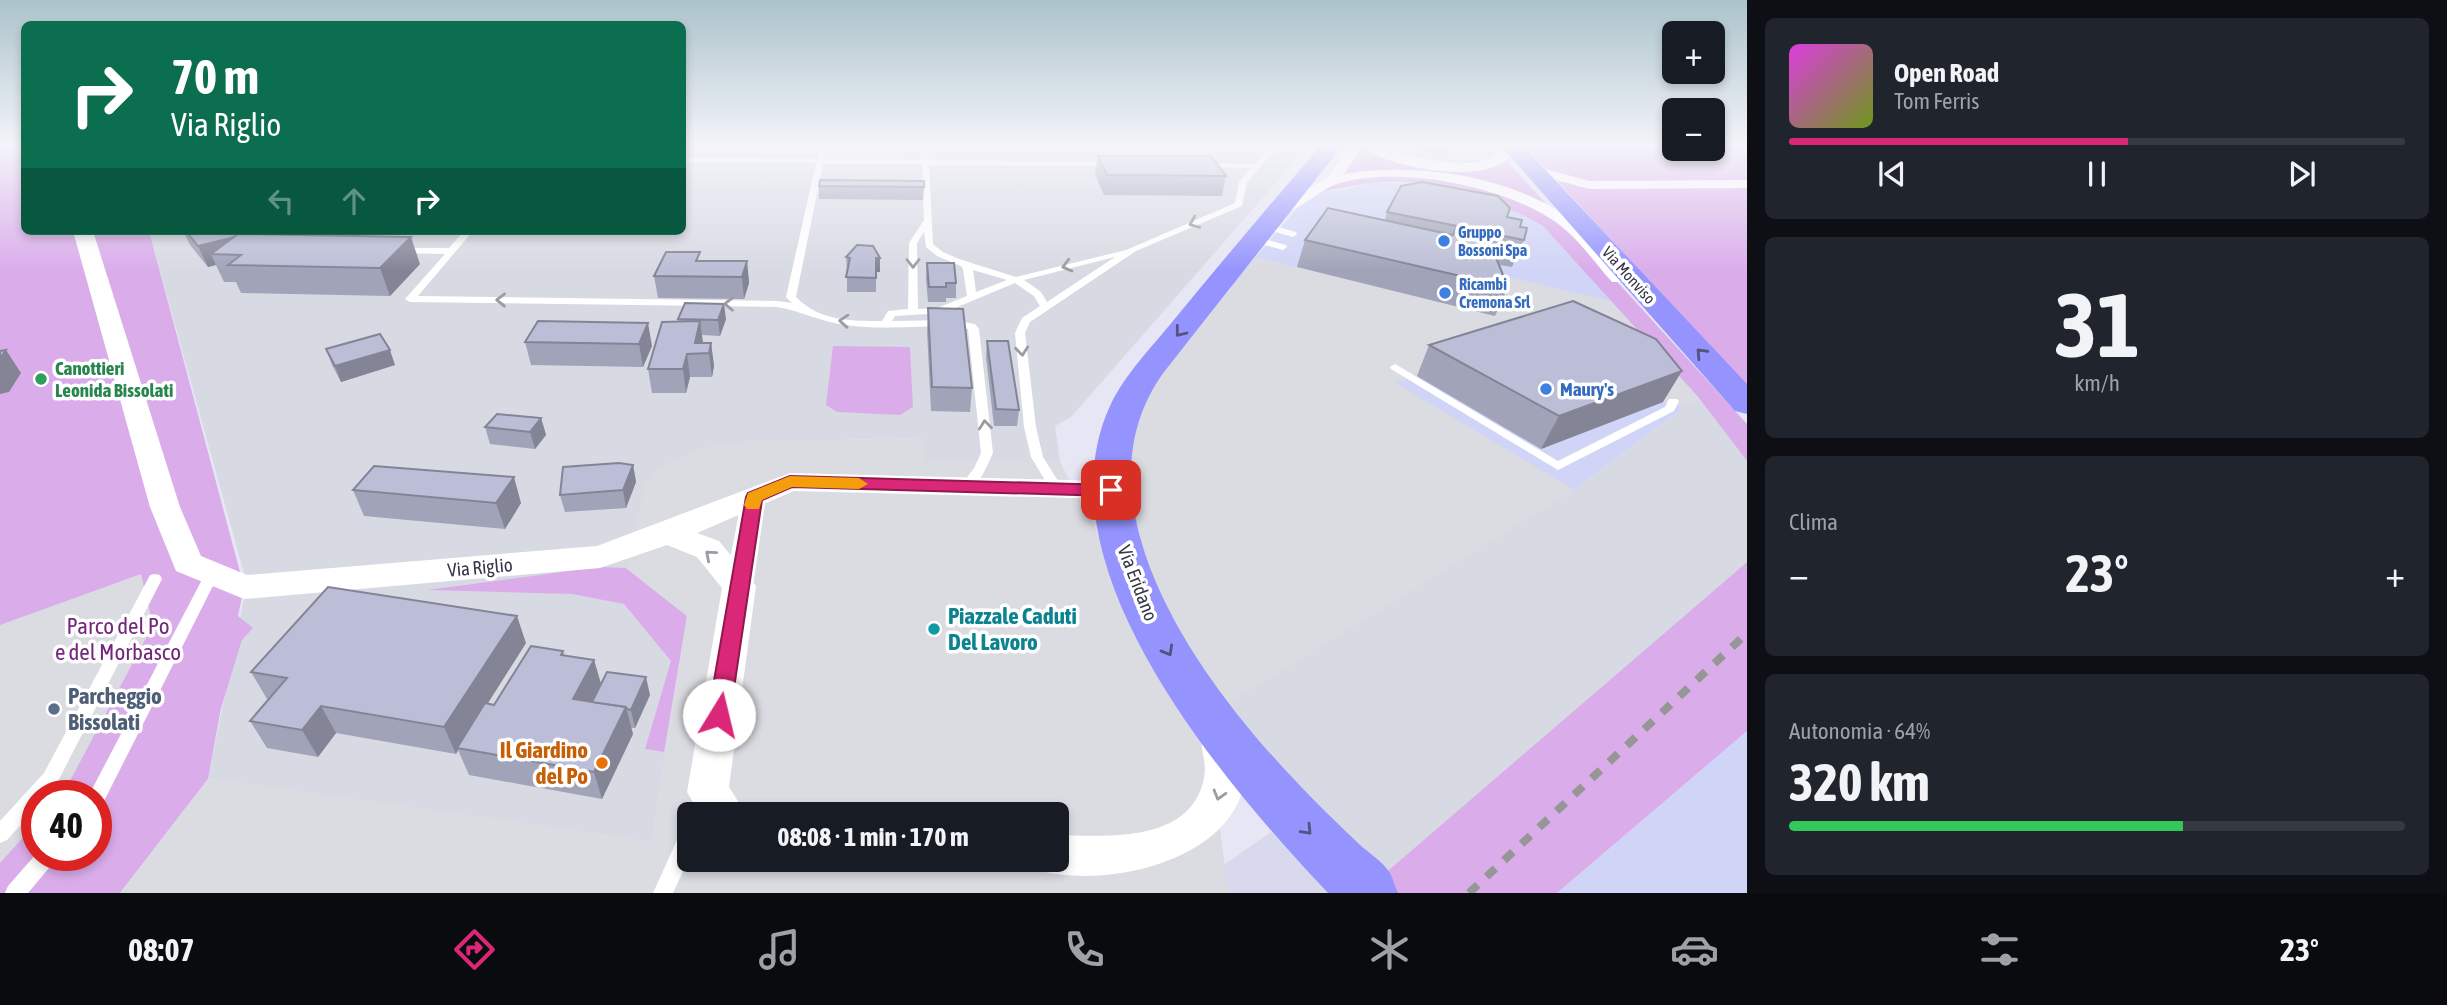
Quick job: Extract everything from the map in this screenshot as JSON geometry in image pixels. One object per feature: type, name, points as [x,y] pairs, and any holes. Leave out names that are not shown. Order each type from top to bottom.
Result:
[{"type":"main road","name":"Via Eridano","points":[[1314,188],[1280,233],[1229,279],[1153,367],[1127,406],[1111,464],[1111,490],[1120,538],[1132,578],[1174,661],[1218,728],[1269,792],[1368,893]]},
{"type":"main road","name":"Via Monviso","points":[[1549,188],[1747,404]]},
{"type":"street","points":[[1483,188],[1524,200],[1572,227],[1618,278],[1665,314]]},
{"type":"street","points":[[1535,188],[1540,194],[1563,203],[1570,189],[1577,188]]},
{"type":"street","name":"Via Riglio","points":[[84,235],[166,508],[188,563],[244,587],[600,557],[667,533],[790,482],[1111,490]]},
{"type":"street","points":[[711,802],[739,586],[754,497]]},
{"type":"street","points":[[667,533],[708,550],[739,586]]},
{"type":"street","points":[[1069,856],[1124,857],[1171,844],[1197,829],[1217,805],[1225,774],[1218,728]]},
{"type":"lane","points":[[797,307],[792,297],[814,188]]},
{"type":"lane","points":[[926,188],[929,245],[933,250],[1015,280],[1043,298],[1045,307]]},
{"type":"lane","points":[[886,322],[892,313],[939,311],[1015,280],[1133,249],[1239,204],[1242,188]]},
{"type":"lane","points":[[913,311],[913,243],[929,219]]},
{"type":"lane","points":[[410,299],[466,235]]},
{"type":"lane","points":[[1058,489],[1037,457],[1030,428],[1020,333],[1026,320],[1133,249]]},
{"type":"lane","points":[[386,250],[452,251]]},
{"type":"lane","points":[[963,262],[968,270],[972,299]]},
{"type":"lane","points":[[410,299],[764,304],[797,307],[823,318],[964,324],[974,329],[987,453],[980,469],[966,486]]},
{"type":"lane","points":[[1395,367],[1558,466],[1670,409],[1672,401]]},
{"type":"lane","points":[[106,780],[212,574]]},
{"type":"lane","points":[[0,834],[50,779],[155,579]]},
{"type":"lane","points":[[663,893],[677,862]]},
{"type":"lane","points":[[15,893],[34,871]]},
{"type":"shaded area","points":[[686,188],[1272,188],[1071,417],[1055,426],[1060,462],[922,462],[922,438],[746,442],[698,450],[657,470],[646,484],[627,568],[687,616],[652,842],[208,779],[247,584],[150,235],[686,235]]},
{"type":"shaded area","points":[[1352,188],[1440,188],[1481,197],[1513,209],[1543,226],[1698,397],[1574,490],[1231,286],[1301,204],[1318,191]]},
{"type":"shaded area","points":[[1256,257],[1495,316],[1478,270],[1611,301],[1698,397],[1684,407],[1663,402],[1558,330],[1395,383],[1574,490],[1226,705],[1175,626],[1154,579],[1137,533],[1129,464],[1134,409]]},
{"type":"shaded area","points":[[1231,286],[1574,490],[1698,397],[1747,461],[1747,562],[1376,881],[1226,705]]},
{"type":"shaded area","points":[[923,438],[922,462],[1060,462],[1209,741],[1228,893],[120,893],[208,779],[652,842],[687,616],[626,568],[646,484],[657,470],[698,450],[746,442]]},
{"type":"shaded area","name":"Parcheggio Bissolati","points":[[141,574],[153,625],[70,780],[21,780],[21,840],[0,863],[0,625]]},
{"type":"shaded area","points":[[1747,731],[1747,893],[1557,893]]},
{"type":"shaded area","points":[[1303,810],[1385,893],[1183,893]]},
{"type":"green space","name":"Parco del Po e del Morbasco","points":[[0,188],[21,188],[21,235],[150,235],[244,587],[238,616],[253,628],[242,640],[221,708],[208,779],[120,893],[0,893]]},
{"type":"green space","points":[[1322,188],[1345,188],[1332,190],[1319,191]]},
{"type":"green space","points":[[1446,188],[1531,188],[1747,424],[1747,461],[1698,397],[1543,226],[1503,206]]},
{"type":"green space","points":[[1563,188],[1747,188],[1747,387]]},
{"type":"green space","points":[[833,346],[910,347],[913,407],[900,415],[837,412],[826,405]]},
{"type":"green space","points":[[1747,562],[1747,731],[1557,893],[1385,893],[1376,881]]},
{"type":"green space","points":[[599,567],[626,568],[687,616],[664,752],[645,749],[671,661],[624,604],[572,594],[427,590]]},
{"type":"building","points":[[1400,188],[1453,188],[1498,196],[1510,208],[1507,217],[1522,220],[1520,227],[1527,228],[1524,240],[1493,234],[1490,243],[1508,287],[1305,240],[1328,208],[1453,235],[1457,226],[1387,212]]},
{"type":"building","points":[[189,235],[237,235],[235,237],[198,246]]},
{"type":"building","points":[[237,235],[411,237],[380,268],[228,265],[241,255],[211,254]]},
{"type":"building","points":[[857,245],[873,246],[880,258],[876,258],[876,278],[846,277],[850,258],[846,257]]},
{"type":"building","points":[[666,252],[700,252],[696,261],[747,261],[742,277],[654,276]]},
{"type":"building","points":[[927,263],[954,263],[956,283],[946,283],[946,287],[929,287]]},
{"type":"building","points":[[1573,301],[1656,339],[1682,371],[1559,416],[1429,345]]},
{"type":"building","points":[[685,303],[724,304],[718,320],[678,319]]},
{"type":"building","points":[[928,308],[963,309],[972,388],[932,387]]},
{"type":"building","points":[[538,321],[648,323],[639,344],[525,342]]},
{"type":"building","points":[[700,321],[695,343],[711,343],[709,353],[687,354],[683,369],[648,369],[662,322]]},
{"type":"building","points":[[380,334],[390,350],[335,366],[326,349]]},
{"type":"building","points":[[987,341],[1008,341],[1019,410],[996,409]]},
{"type":"building","points":[[497,414],[541,418],[530,432],[485,427]]},
{"type":"building","points":[[619,463],[633,465],[623,490],[560,495],[563,467]]},
{"type":"building","points":[[374,466],[514,477],[496,503],[353,490]]},
{"type":"building","points":[[328,587],[517,616],[444,727],[321,706],[302,730],[250,721],[287,678],[251,672]]},
{"type":"building","points":[[531,646],[563,651],[561,655],[594,660],[573,699],[626,707],[594,772],[457,748],[485,703],[494,705]]},
{"type":"building","points":[[607,672],[646,677],[631,710],[592,702]]},
{"type":"railway","points":[[1469,893],[1747,633]]},
{"type":"slow traffic","points":[[753,505],[754,497],[790,482],[859,484]]},
{"type":"place","name":"Gruppo Bossoni Spa","points":[[1444,241]]},
{"type":"place","name":"Ricambi Cremona Srl","points":[[1445,293]]},
{"type":"place","name":"Canottieri Leonida Bissolati","points":[[41,379]]},
{"type":"place","name":"Maury's","points":[[1546,389]]},
{"type":"place","name":"Piazzale Caduti Del Lavoro","points":[[934,629]]},
{"type":"place","name":"Parcheggio Bissolati","points":[[54,709]]},
{"type":"place","name":"Il Giardino del Po","points":[[602,763]]},
{"type":"route","points":[[719,715],[754,497],[790,482],[1111,490]]}]
